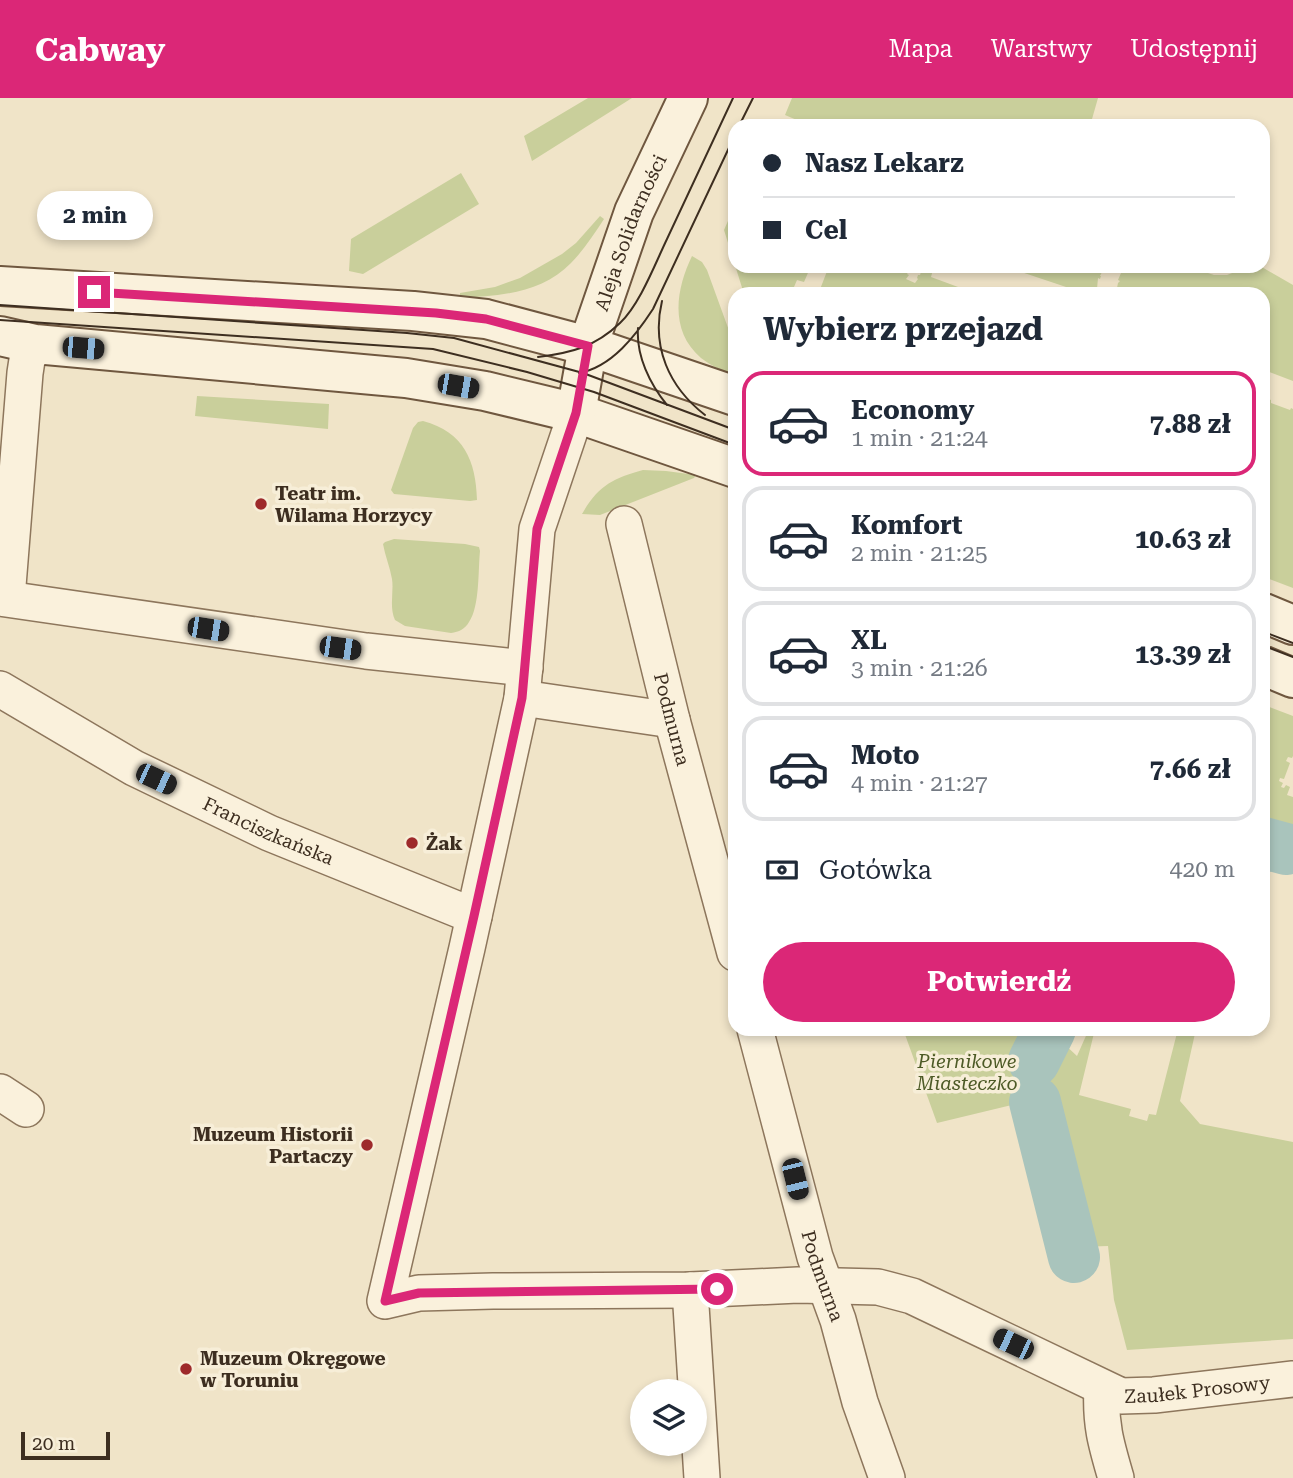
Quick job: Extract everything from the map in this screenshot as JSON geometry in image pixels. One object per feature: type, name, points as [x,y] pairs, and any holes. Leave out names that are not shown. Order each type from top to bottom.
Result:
[{"type":"street","name":"Aleja Solidarności","points":[[576,413],[588,346],[634,212],[688,98]]},
{"type":"street","points":[[0,286],[436,313],[486,319],[588,346],[728,394]]},
{"type":"street","points":[[17,340],[406,378],[485,391],[576,413],[728,466]]},
{"type":"street","points":[[17,340],[27,360],[3,598],[353,650],[524,683],[672,720]]},
{"type":"street","points":[[474,916],[524,683],[537,529],[576,413]]},
{"type":"street","name":"Podmurna","points":[[624,524],[672,720],[728,927]]},
{"type":"street","points":[[1270,615],[1293,625]]},
{"type":"street","points":[[1270,668],[1293,678]]},
{"type":"street","name":"Franciszkańska","points":[[0,689],[146,774],[269,833],[474,916]]},
{"type":"street","name":"Zaułek Prosowy","points":[[474,916],[385,1301],[419,1293],[690,1290],[797,1285],[878,1287],[912,1296],[1121,1396],[1293,1380]]},
{"type":"street","name":"Podmurna","points":[[757,1036],[815,1257],[838,1320],[860,1402],[887,1478]]},
{"type":"street","points":[[690,1290],[702,1478]]},
{"type":"street","points":[[1102,1388],[1104,1438],[1116,1478]]},
{"type":"green space","points":[[588,98],[632,98],[532,161],[524,136]]},
{"type":"green space","points":[[792,98],[1098,98],[1092,119],[794,119],[785,115]]},
{"type":"green space","points":[[461,173],[479,204],[363,274],[349,271],[351,239]]},
{"type":"green space","points":[[600,216],[604,219],[589,242],[571,263],[547,281],[505,294],[460,298],[460,293],[495,287],[520,278],[562,254],[576,243]]},
{"type":"green space","points":[[728,221],[728,243],[724,230]]},
{"type":"green space","points":[[692,256],[702,262],[707,270],[728,328],[728,374],[701,358],[684,335],[680,323],[679,296]]},
{"type":"green space","points":[[1270,272],[1293,285],[1293,381],[1270,372],[1270,287],[1117,287],[1120,281],[1118,280],[1121,273],[1227,275]]},
{"type":"green space","points":[[737,273],[808,273],[804,282],[797,280],[794,287],[742,287]]},
{"type":"green space","points":[[826,273],[908,273],[906,279],[915,283],[921,273],[932,273],[931,277],[958,287],[821,287]]},
{"type":"green space","points":[[1024,273],[1102,273],[1097,287],[1066,287]]},
{"type":"green space","points":[[197,396],[329,404],[328,429],[195,416]]},
{"type":"green space","points":[[1270,400],[1271,403],[1293,409],[1293,588],[1270,579]]},
{"type":"green space","points":[[423,421],[449,432],[465,450],[474,473],[477,500],[394,494],[391,490],[413,428]]},
{"type":"green space","points":[[643,470],[696,475],[600,515],[582,514],[594,496],[607,484]]},
{"type":"green space","points":[[394,539],[479,547],[477,598],[473,615],[464,628],[451,633],[405,626],[395,620],[392,610],[392,579],[383,544]]},
{"type":"green space","points":[[1270,707],[1293,716],[1293,756],[1288,757],[1286,761],[1290,763],[1284,779],[1280,778],[1279,781],[1283,783],[1281,787],[1290,787],[1287,795],[1293,797],[1293,844],[1270,838]]},
{"type":"green space","name":"Piernikowe Miasteczko","points":[[906,1036],[1065,1036],[1062,1042],[1077,1056],[1086,1036],[1093,1036],[1079,1095],[1131,1109],[1129,1116],[1147,1121],[1149,1114],[1156,1115],[1176,1036],[1194,1036],[1180,1101],[1200,1124],[1293,1142],[1293,1339],[1127,1350],[1114,1300],[1108,1246],[1079,1247],[1041,1098],[937,1123]]},
{"type":"waterway","points":[[1270,845],[1286,849]]},
{"type":"waterway","points":[[1034,1061],[1046,1036]]},
{"type":"waterway","points":[[1035,1102],[1074,1257]]},
{"type":"tram line","points":[[538,357],[572,351],[592,343],[611,331],[627,315],[646,283],[733,98]]},
{"type":"tram line","points":[[742,119],[753,98]]},
{"type":"tram line","points":[[579,373],[591,370],[612,357],[631,339],[653,309],[728,150]]},
{"type":"tram line","points":[[662,301],[659,334],[666,365],[682,392],[705,415]]},
{"type":"tram line","points":[[0,305],[454,338],[583,373],[728,427]]},
{"type":"tram line","points":[[0,320],[433,349],[594,392],[728,442]]},
{"type":"tram line","points":[[638,328],[639,349],[645,369],[667,405]]},
{"type":"tram line","points":[[1270,634],[1293,643]]},
{"type":"tram line","points":[[1270,648],[1293,657]]},
{"type":"place","name":"Teatr im. Wilama Horzycy","points":[[261,504]]},
{"type":"place","name":"Żak","points":[[412,843]]},
{"type":"place","name":"Muzeum Historii Partaczy","points":[[367,1145]]},
{"type":"place","name":"Muzeum Okręgowe w Toruniu","points":[[186,1369]]},
{"type":"route","points":[[94,292],[436,313],[486,319],[588,346],[576,413],[537,529],[522,698],[385,1301],[419,1293],[717,1289]]}]
